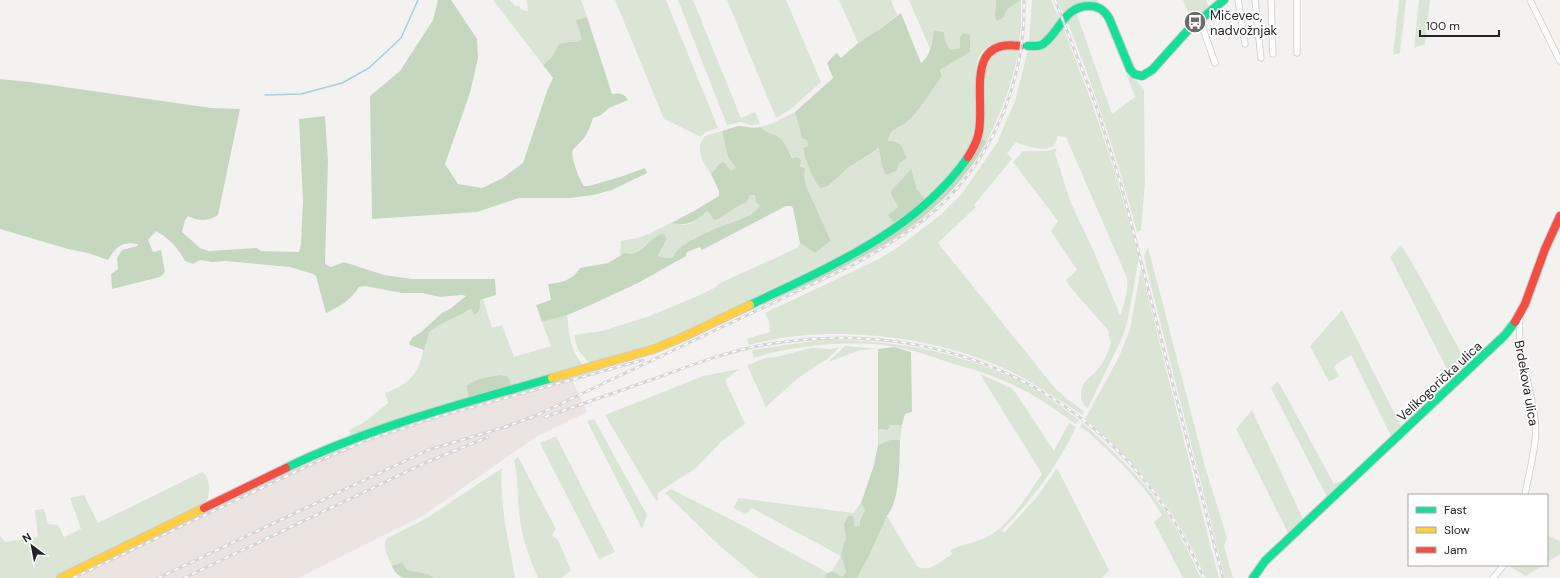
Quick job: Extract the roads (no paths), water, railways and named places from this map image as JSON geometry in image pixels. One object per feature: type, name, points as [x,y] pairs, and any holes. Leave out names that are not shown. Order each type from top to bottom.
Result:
[{"type":"main road","points":[[61,578],[336,445],[403,421],[654,349],[683,337],[860,250],[897,228],[915,214],[940,191],[959,169],[972,148],[979,132],[980,73],[984,59],[990,51],[996,47],[1006,45],[1037,46],[1044,43],[1067,15],[1076,8],[1082,6],[1093,6],[1102,9],[1108,18],[1130,69],[1137,76],[1144,76],[1152,70],[1176,43],[1200,20],[1224,0]]},
{"type":"main road","name":"Velikogorička ulica","points":[[1253,578],[1265,562],[1505,336],[1520,319],[1542,257],[1560,216]]},
{"type":"street","points":[[1238,0],[1245,44]]},
{"type":"street","points":[[1255,0],[1261,58]]},
{"type":"street","points":[[1271,0],[1273,54]]},
{"type":"street","points":[[1297,0],[1297,53]]},
{"type":"street","points":[[1530,0],[1560,61]]},
{"type":"street","points":[[1200,20],[1215,63]]},
{"type":"street","name":"Brdekova ulica","points":[[1520,319],[1519,345],[1533,406],[1536,430],[1524,494]]},
{"type":"street","points":[[1492,578],[1503,566]]},
{"type":"waterway","points":[[265,95],[301,94],[342,83],[369,68],[401,38],[418,0]]},
{"type":"railway","points":[[158,578],[428,450],[505,427],[537,415],[855,264],[919,224],[938,208],[958,187],[976,164],[991,139],[1013,86],[1023,29],[1024,0]]},
{"type":"railway","points":[[1055,0],[1096,105],[1122,188],[1223,578]]},
{"type":"railway","points":[[545,417],[715,357],[769,344],[838,338],[905,343],[969,358],[1028,384],[1082,419],[1130,463],[1171,516],[1204,578]]},
{"type":"railway","points":[[73,578],[312,464],[365,441],[437,417],[643,360]]},
{"type":"railway","points":[[184,578],[427,462],[488,437]]},
{"type":"place","name":"Mičevec, nadvožnjak","points":[[1195,22]]}]
